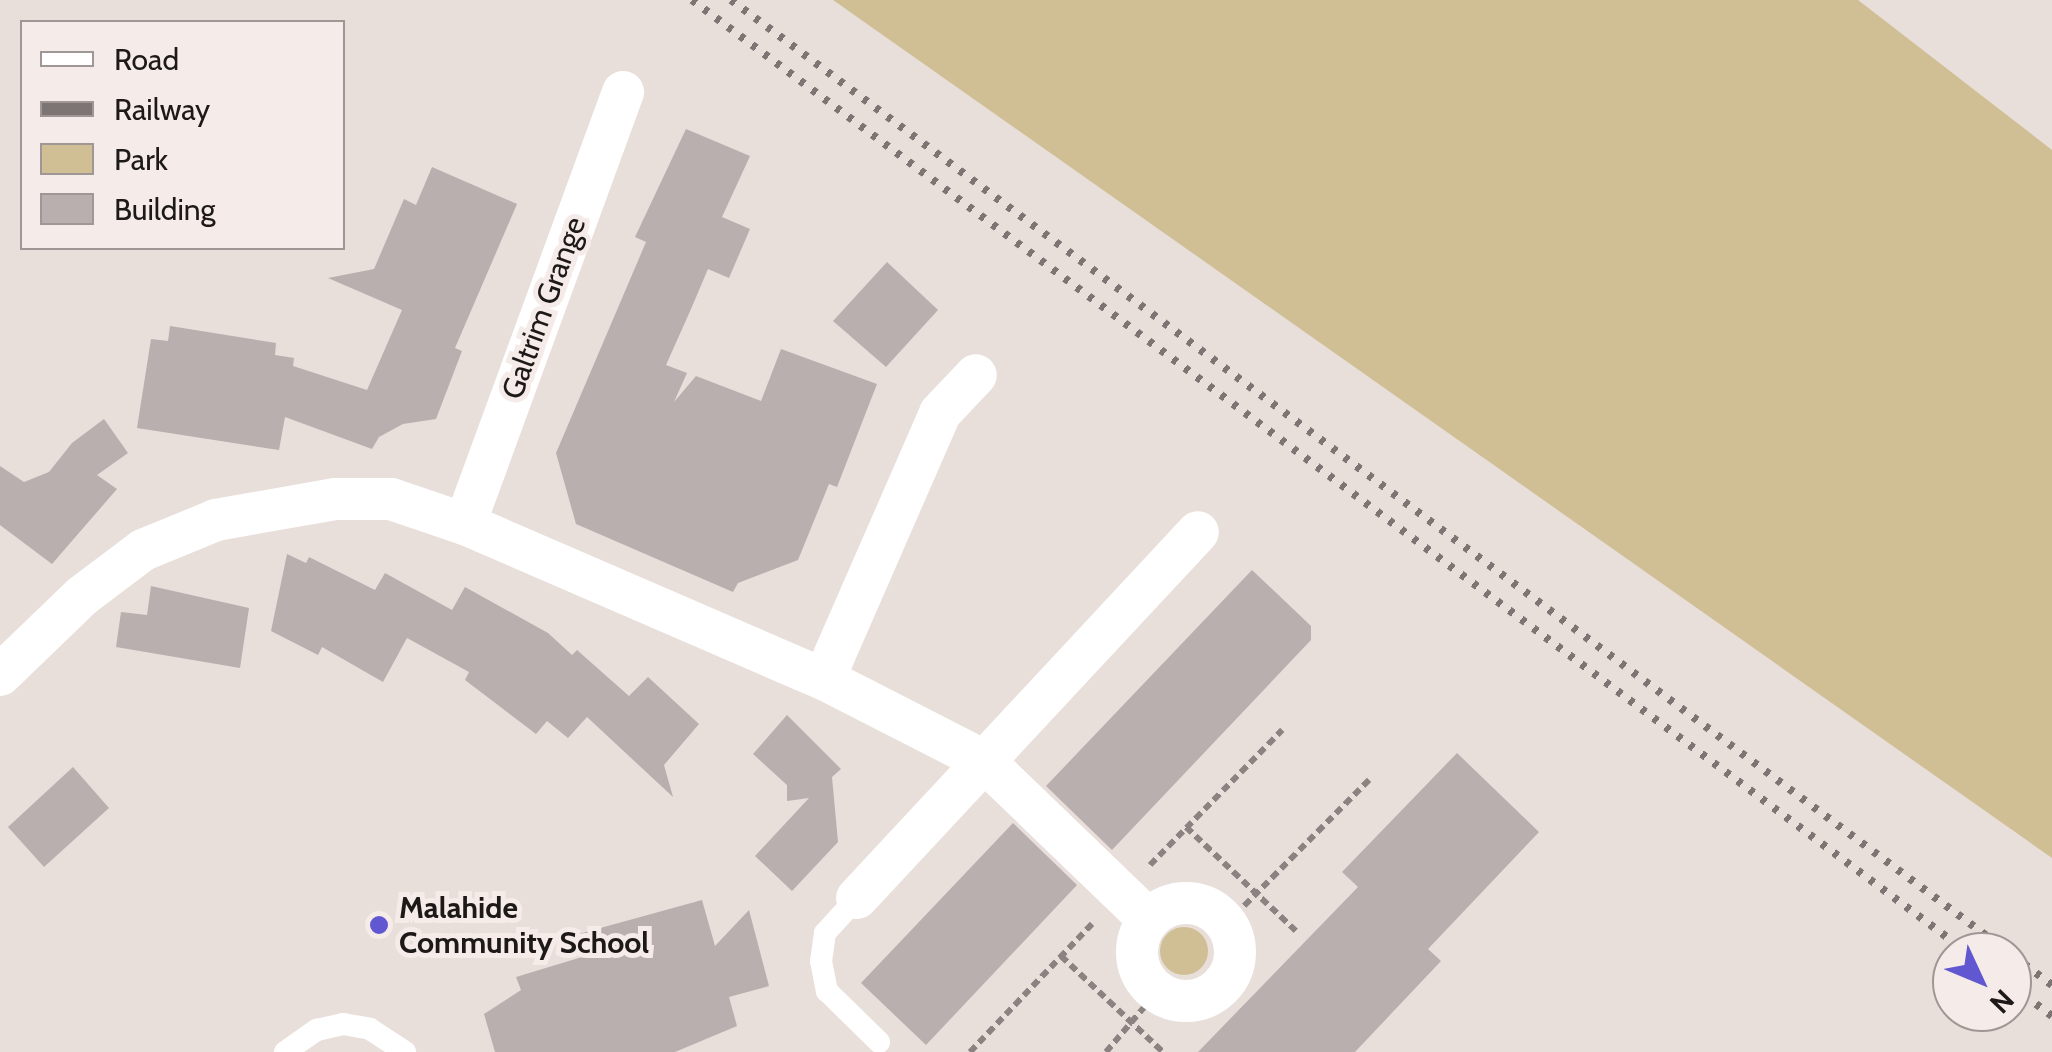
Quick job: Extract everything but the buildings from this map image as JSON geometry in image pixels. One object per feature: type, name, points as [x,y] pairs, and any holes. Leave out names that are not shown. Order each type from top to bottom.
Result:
[{"type":"street","name":"Galtrim Grange","points":[[464,524],[623,92]]},
{"type":"street","points":[[824,679],[940,413],[976,375]]},
{"type":"street","points":[[0,675],[82,596],[143,550],[216,520],[334,499],[391,500],[464,524],[824,679],[984,761],[1148,920]]},
{"type":"street","points":[[857,898],[1198,532]]},
{"type":"street","points":[[1193,903],[1226,924],[1235,962],[1218,989],[1188,1002],[1145,1008],[1138,966],[1140,933],[1148,920],[1162,909],[1193,903]]},
{"type":"lane","points":[[857,898],[825,934],[822,960],[827,991],[879,1042]]},
{"type":"lane","points":[[286,1052],[317,1030],[343,1024],[370,1028],[405,1052]]},
{"type":"path","points":[[1226,924],[1369,780]]},
{"type":"path","points":[[1186,828],[1297,932]]},
{"type":"path","points":[[1061,956],[1145,1008],[1162,1052]]},
{"type":"path","points":[[1106,1052],[1145,1008]]},
{"type":"green space","points":[[833,0],[1858,0],[2052,150],[2052,858]]},
{"type":"green space","points":[[1184,927],[1201,934],[1208,951],[1201,968],[1184,975],[1167,968],[1160,951],[1167,934]]},
{"type":"railway","points":[[692,0],[1940,932]]},
{"type":"railway","points":[[731,0],[1981,932]]},
{"type":"railway","points":[[2032,970],[2052,985]]},
{"type":"railway","points":[[2032,1001],[2052,1016]]},
{"type":"place","name":"Malahide Community School","points":[[379,925]]}]
